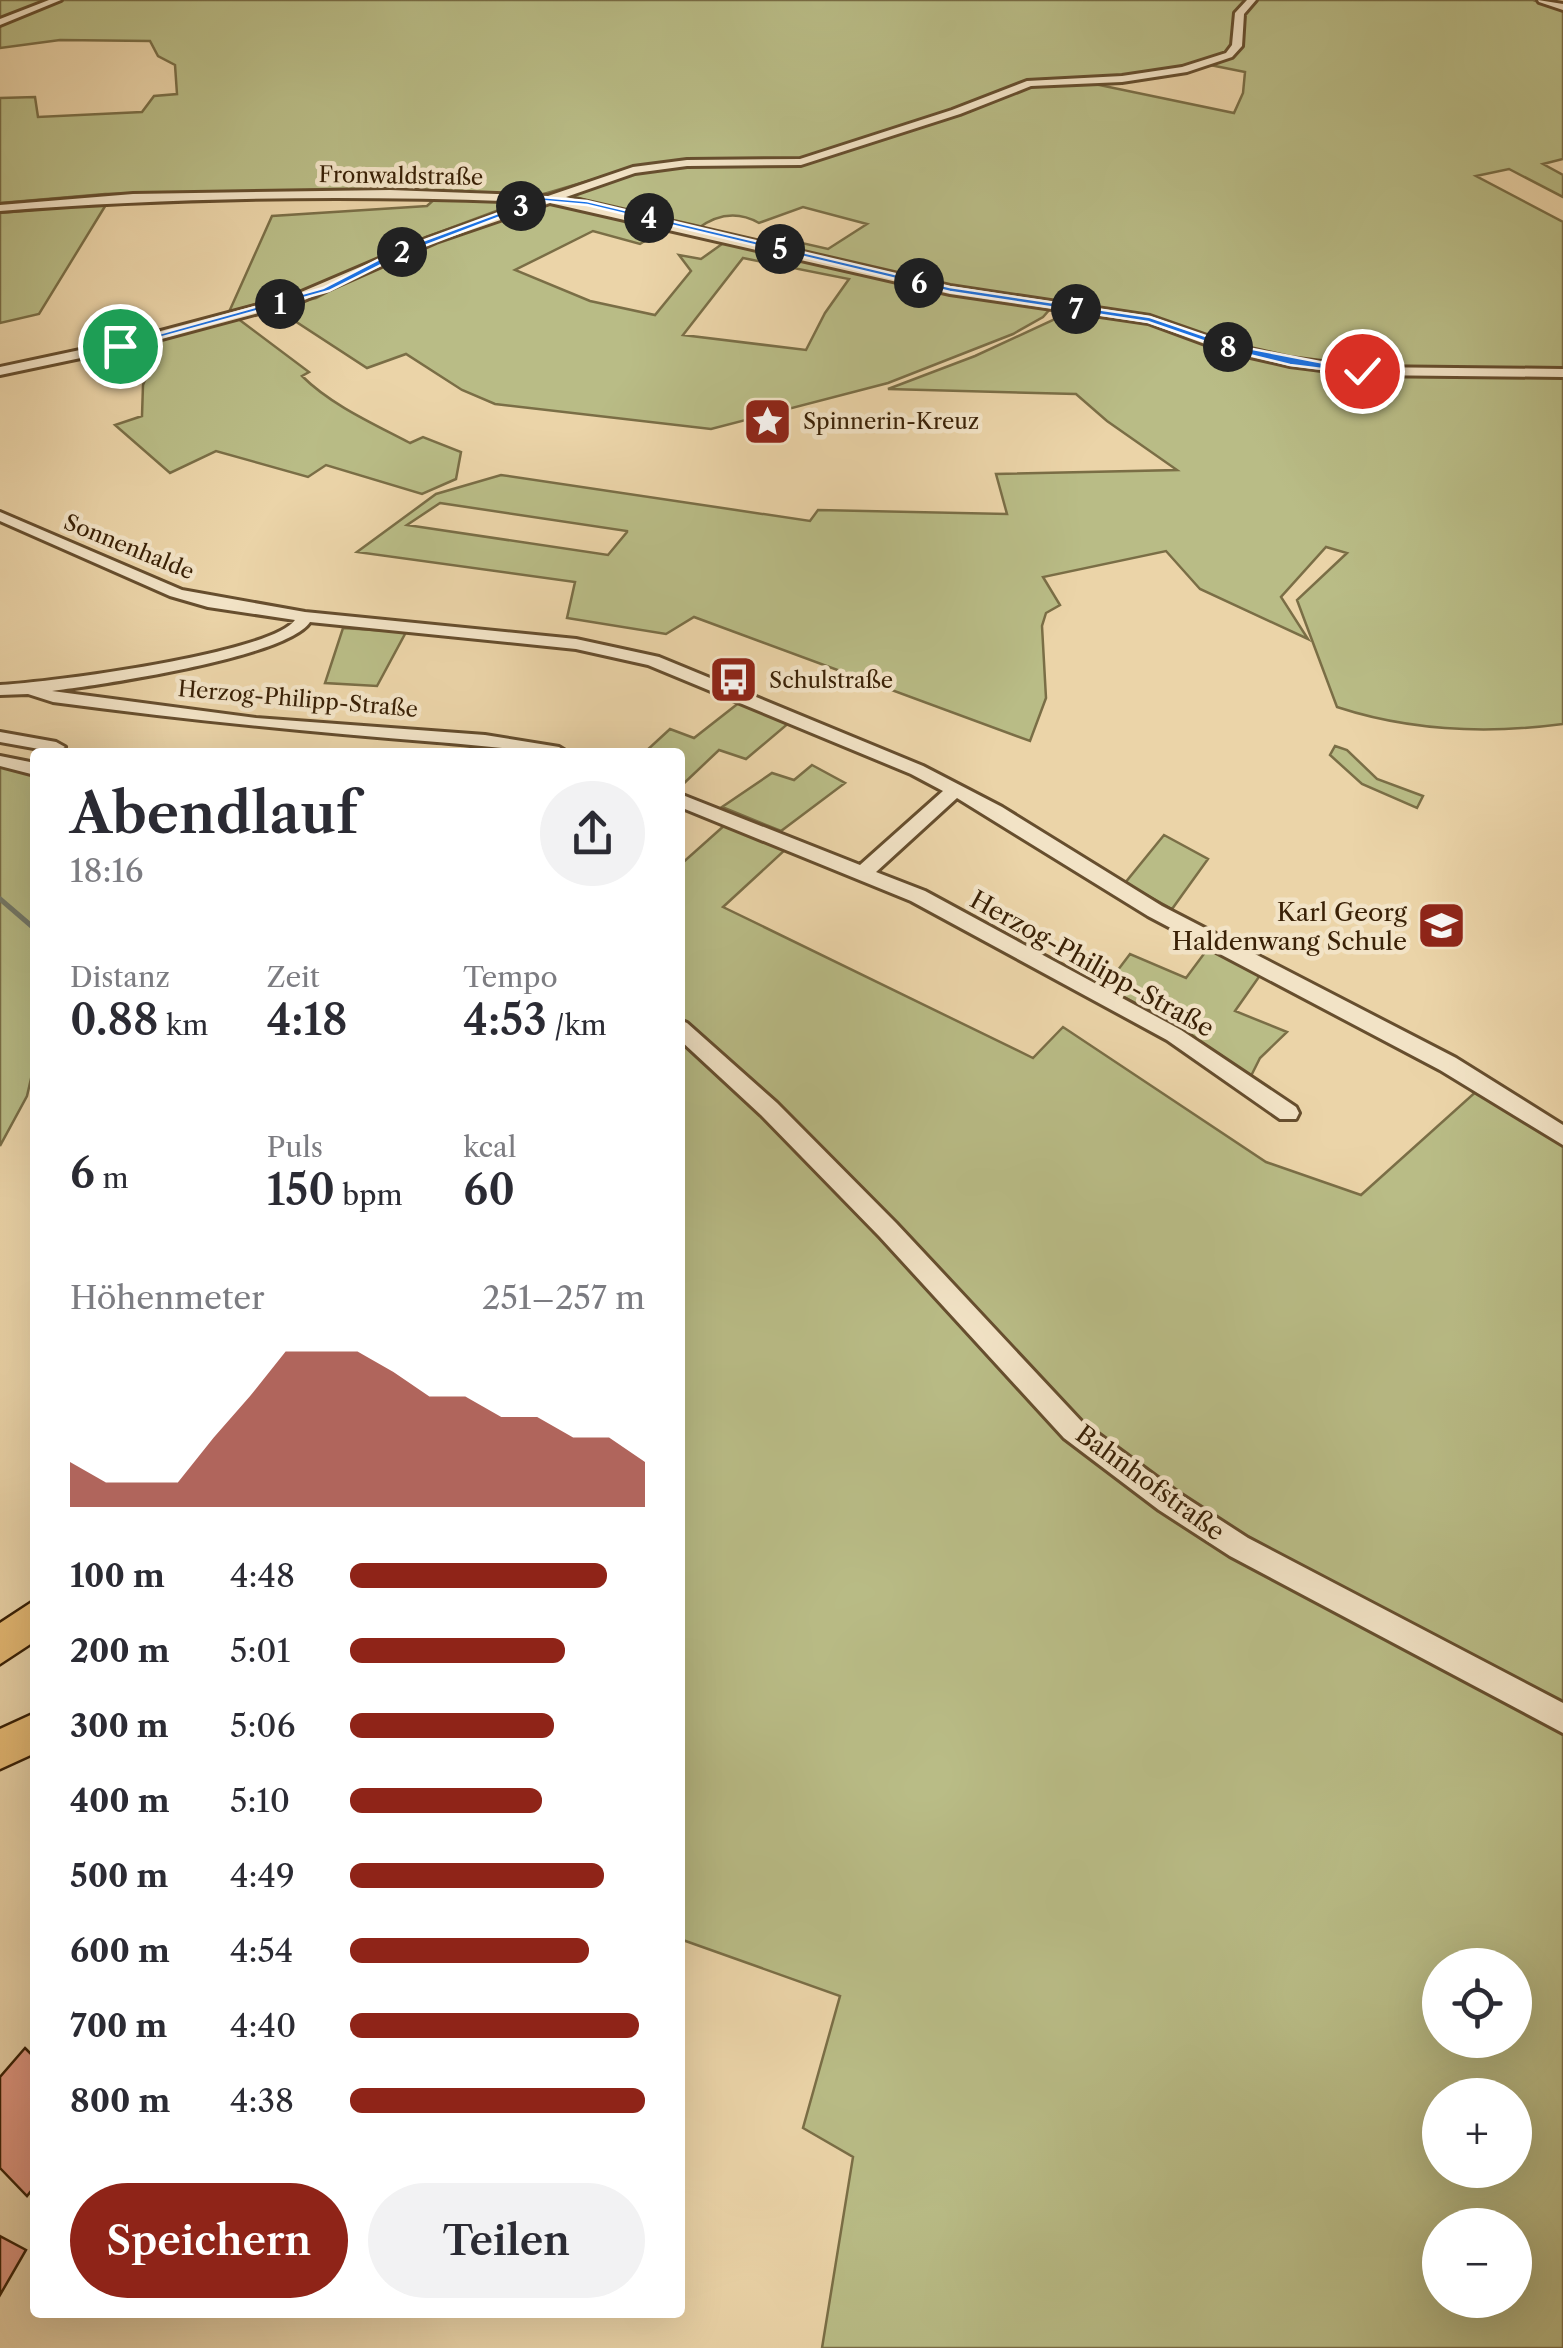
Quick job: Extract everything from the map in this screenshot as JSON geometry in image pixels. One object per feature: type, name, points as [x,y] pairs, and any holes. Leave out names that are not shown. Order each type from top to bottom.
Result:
[{"type":"main road","points":[[0,1646],[30,1622]]},
{"type":"main road","points":[[0,1750],[30,1735]]},
{"type":"street","points":[[0,22],[57,0]]},
{"type":"street","points":[[0,371],[128,344],[326,290],[398,253],[542,199],[646,168],[801,162],[956,112],[1030,83],[1122,79],[1184,70],[1229,55],[1237,46],[1240,14],[1252,0]]},
{"type":"street","points":[[1542,0],[1563,7]]},
{"type":"street","name":"Fronwaldstraße","points":[[1,208],[132,197],[408,193],[587,203],[950,290],[1150,320],[1229,348],[1290,362],[1362,371],[1563,373]]},
{"type":"street","name":"Sonnenhalde","points":[[0,516],[176,593],[240,608],[305,617]]},
{"type":"street","points":[[0,690],[34,690],[233,650],[296,630],[305,617],[576,644],[652,661],[917,770],[996,811],[1155,911],[1448,1064],[1563,1136]]},
{"type":"street","name":"Herzog-Philipp-Straße","points":[[34,690],[53,697],[256,723],[485,740],[534,748]]},
{"type":"street","points":[[0,738],[56,746]]},
{"type":"street","points":[[0,761],[30,769]]},
{"type":"street","points":[[864,872],[954,791]]},
{"type":"street","name":"Herzog-Philipp-Straße","points":[[685,802],[918,896],[1174,1035],[1288,1112]]},
{"type":"street","name":"Bahnhofstraße","points":[[685,1033],[769,1109],[888,1230],[1073,1430],[1168,1501],[1240,1547],[1563,1719]]},
{"type":"green space","points":[[0,0],[1533,0],[1563,10],[1563,159],[1543,164],[1563,175],[1563,197],[1509,169],[1476,176],[1563,222],[1563,724],[1506,729],[1421,726],[1337,707],[1297,600],[1347,553],[1326,547],[1281,597],[1308,639],[1200,589],[1166,551],[1043,577],[1060,605],[1046,613],[1042,626],[1046,698],[1030,741],[694,617],[666,634],[567,618],[575,582],[357,552],[436,494],[501,475],[810,521],[818,510],[1007,514],[996,474],[1177,470],[1076,394],[888,389],[975,356],[1070,312],[1109,315],[1101,308],[950,287],[759,240],[767,235],[828,249],[867,224],[803,207],[759,223],[743,217],[720,217],[697,229],[562,194],[632,168],[537,196],[422,191],[418,172],[372,176],[364,190],[105,194],[0,203],[0,98],[35,97],[38,117],[142,112],[154,96],[177,94],[175,65],[158,56],[150,41],[60,40],[0,48]],"holes":[[[1205,64],[1245,72],[1243,93],[1234,113],[1085,82],[1029,85],[952,111],[1011,86],[1038,80],[1118,78]],[[440,503],[627,531],[627,532],[608,555],[407,525]]]},
{"type":"green space","points":[[438,196],[520,202],[416,241],[331,282],[229,312],[272,216],[427,206]]},
{"type":"green space","points":[[542,202],[564,202],[670,225],[640,244],[593,231],[515,270],[590,301],[655,315],[691,271],[679,255],[701,259],[729,239],[949,292],[1050,309],[1013,334],[888,383],[711,429],[495,404],[462,390],[406,354],[367,368],[275,308],[316,298],[396,257]],"holes":[[[743,258],[849,279],[806,350],[683,335]]]},
{"type":"green space","points":[[107,203],[39,314],[0,323],[0,213]]},
{"type":"green space","points":[[237,318],[309,372],[302,376],[339,405],[410,443],[423,437],[461,452],[456,479],[422,494],[326,465],[308,477],[216,451],[170,473],[115,425],[142,416],[143,385],[160,340]]},
{"type":"green space","points":[[343,628],[406,632],[377,686],[325,683]]},
{"type":"green space","points":[[740,702],[790,722],[746,759],[719,750],[685,782],[685,748],[649,748],[670,729],[694,738]]},
{"type":"green space","points":[[1335,746],[1347,750],[1377,779],[1423,796],[1417,808],[1362,784],[1330,755]]},
{"type":"green space","points":[[812,765],[845,783],[781,831],[722,807],[772,773],[794,780]]},
{"type":"green space","points":[[0,766],[30,773],[30,1083],[0,1146]]},
{"type":"green space","points":[[726,824],[786,849],[723,907],[1033,1058],[1063,1027],[1266,1162],[1361,1195],[1480,1088],[1563,1141],[1563,2348],[822,2348],[853,2157],[803,2128],[840,1996],[685,1941],[685,861]]},
{"type":"green space","points":[[1164,835],[1208,859],[1172,909],[1125,883]]},
{"type":"green space","points":[[1209,947],[1261,974],[1235,1011],[1287,1032],[1260,1058],[1251,1076],[1162,1017],[1105,987],[1130,954],[1186,978]]},
{"type":"building","points":[[25,2048],[30,2053],[27,2196],[0,2168],[0,2077]]},
{"type":"building","points":[[0,2236],[26,2250],[0,2295]]},
{"type":"waterway","points":[[0,899],[30,925]]},
{"type":"place","name":"Spinnerin-Kreuz","points":[[768,421]]},
{"type":"place","name":"Schulstraße","points":[[734,680]]},
{"type":"place","name":"Karl Georg Haldenwang Schule","points":[[1442,926]]},
{"type":"route","points":[[120,346],[326,290],[398,253],[542,199],[587,203],[950,290],[1150,320],[1229,348],[1290,362],[1362,371]]}]
